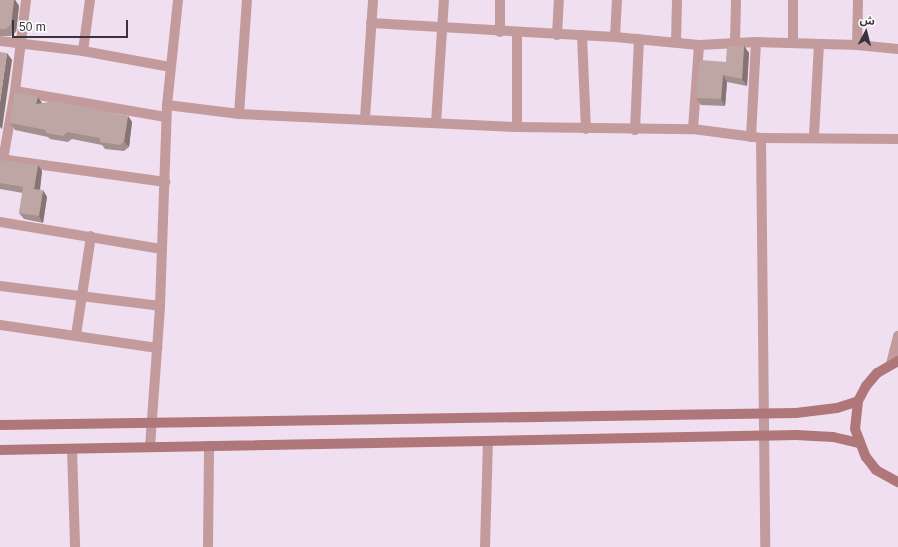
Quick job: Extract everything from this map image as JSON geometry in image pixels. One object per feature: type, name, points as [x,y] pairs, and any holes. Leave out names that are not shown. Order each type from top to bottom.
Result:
[{"type":"street","points":[[26,0],[15,91],[1,159],[165,182]]},
{"type":"street","points":[[83,51],[90,0]]},
{"type":"street","points":[[150,447],[160,306],[166,117],[178,0]]},
{"type":"street","points":[[239,114],[247,0]]},
{"type":"street","points":[[365,118],[373,0]]},
{"type":"street","points":[[436,123],[444,0]]},
{"type":"street","points":[[500,0],[500,32]]},
{"type":"street","points":[[557,35],[559,0]]},
{"type":"street","points":[[615,37],[618,0]]},
{"type":"street","points":[[676,42],[677,0]]},
{"type":"street","points":[[735,42],[736,0]]},
{"type":"street","points":[[793,0],[793,43]]},
{"type":"street","points":[[857,45],[858,0]]},
{"type":"street","points":[[371,23],[517,33],[615,37],[699,45],[756,42],[857,45],[898,49]]},
{"type":"street","points":[[517,33],[517,127]]},
{"type":"street","points":[[582,35],[586,129]]},
{"type":"street","points":[[635,130],[639,39]]},
{"type":"street","points":[[0,41],[20,42],[83,51],[170,67]]},
{"type":"street","points":[[756,42],[756,137],[765,547]]},
{"type":"street","points":[[814,136],[819,44]]},
{"type":"street","points":[[693,129],[699,45]]},
{"type":"street","points":[[15,91],[166,117]]},
{"type":"street","points":[[167,105],[239,114],[365,118],[517,127],[635,130],[693,129],[756,137],[814,136],[898,138]]},
{"type":"street","points":[[0,222],[162,249]]},
{"type":"street","points":[[76,335],[91,236]]},
{"type":"street","points":[[0,286],[160,306]]},
{"type":"street","points":[[0,325],[157,348]]},
{"type":"street","points":[[898,336],[895,363],[877,373],[866,386],[858,401],[855,414],[858,443],[866,457],[876,470],[898,482]]},
{"type":"street","points":[[0,425],[816,412],[858,401]]},
{"type":"street","points":[[0,450],[763,436],[826,437],[858,443]]},
{"type":"street","points":[[485,547],[488,442]]},
{"type":"street","points":[[208,547],[209,446]]},
{"type":"street","points":[[72,449],[75,547]]},
{"type":"building","points":[[0,0],[14,0],[11,25],[6,29],[0,29]]},
{"type":"building","points":[[727,46],[744,46],[742,79],[723,75],[721,99],[696,98],[700,60],[726,62]]},
{"type":"building","points":[[0,52],[7,53],[0,102]]},
{"type":"building","points":[[15,92],[38,97],[36,104],[56,101],[128,116],[124,141],[120,145],[100,142],[100,138],[67,132],[63,136],[46,133],[46,130],[10,123]]},
{"type":"building","points":[[0,160],[38,165],[34,189],[43,190],[39,216],[19,213],[23,187],[0,183]]}]
